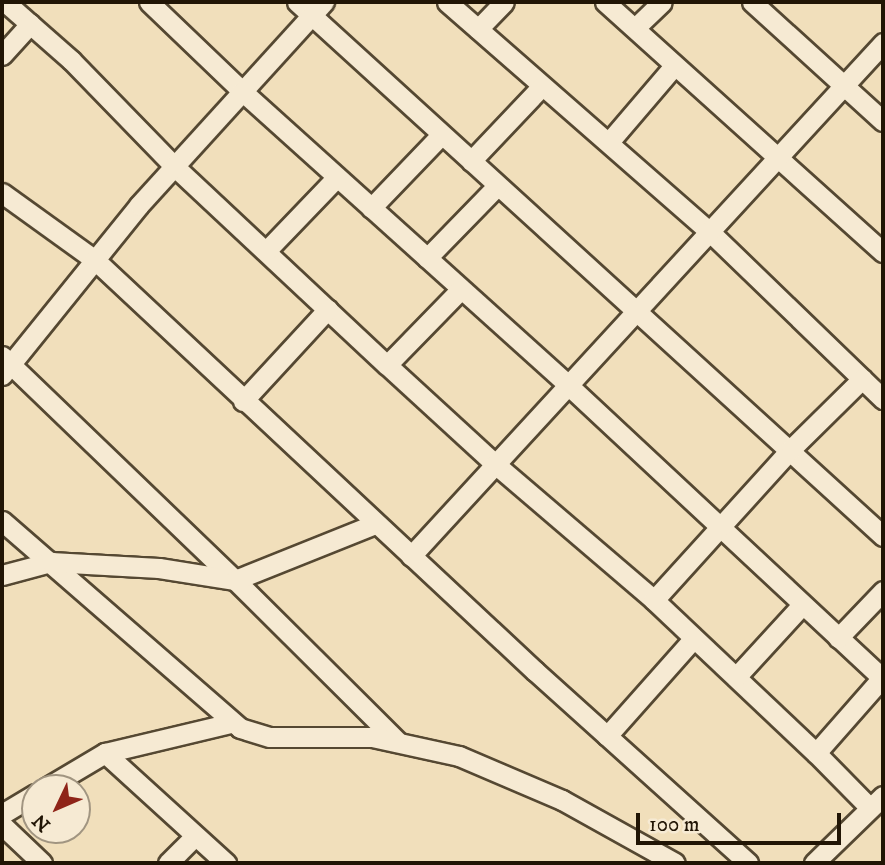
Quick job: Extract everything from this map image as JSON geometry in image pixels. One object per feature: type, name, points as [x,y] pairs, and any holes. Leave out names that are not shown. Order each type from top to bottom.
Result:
[{"type":"street","points":[[5,2],[71,60],[174,166],[267,250],[387,365],[495,464],[654,600],[816,753],[877,802],[814,863]]},
{"type":"street","points":[[149,2],[336,178],[568,385],[883,679],[816,753]]},
{"type":"street","points":[[447,2],[709,231],[883,399]]},
{"type":"street","points":[[478,29],[504,2]]},
{"type":"street","points":[[605,2],[883,252]]},
{"type":"street","points":[[635,29],[662,2]]},
{"type":"street","points":[[752,2],[883,121]]},
{"type":"street","points":[[397,741],[235,580],[5,365],[139,205],[243,92],[311,6],[441,135],[791,449],[879,524]]},
{"type":"street","points":[[2,55],[30,24]]},
{"type":"street","points":[[411,556],[883,43]]},
{"type":"street","points":[[608,142],[674,66]]},
{"type":"street","points":[[471,161],[542,86]]},
{"type":"street","points":[[371,208],[441,135]]},
{"type":"street","points":[[267,250],[336,178]]},
{"type":"street","points":[[427,258],[497,186]]},
{"type":"street","points":[[2,193],[95,260],[375,523],[748,863]]},
{"type":"street","points":[[387,365],[461,289]]},
{"type":"street","points":[[243,401],[328,309]]},
{"type":"street","points":[[654,600],[791,449],[862,379]]},
{"type":"street","points":[[2,521],[231,723],[270,737],[372,737],[459,756],[562,800],[675,863]]},
{"type":"street","points":[[2,575],[51,562],[159,568],[235,580],[375,523]]},
{"type":"street","points":[[838,638],[883,590]]},
{"type":"street","points":[[736,677],[802,605]]},
{"type":"street","points":[[607,736],[693,639]]},
{"type":"street","points":[[69,774],[104,753],[231,723]]},
{"type":"street","points":[[104,753],[226,863]]},
{"type":"street","points":[[2,814],[21,802]]},
{"type":"street","points":[[2,825],[43,863]]},
{"type":"street","points":[[168,863],[195,836]]}]
